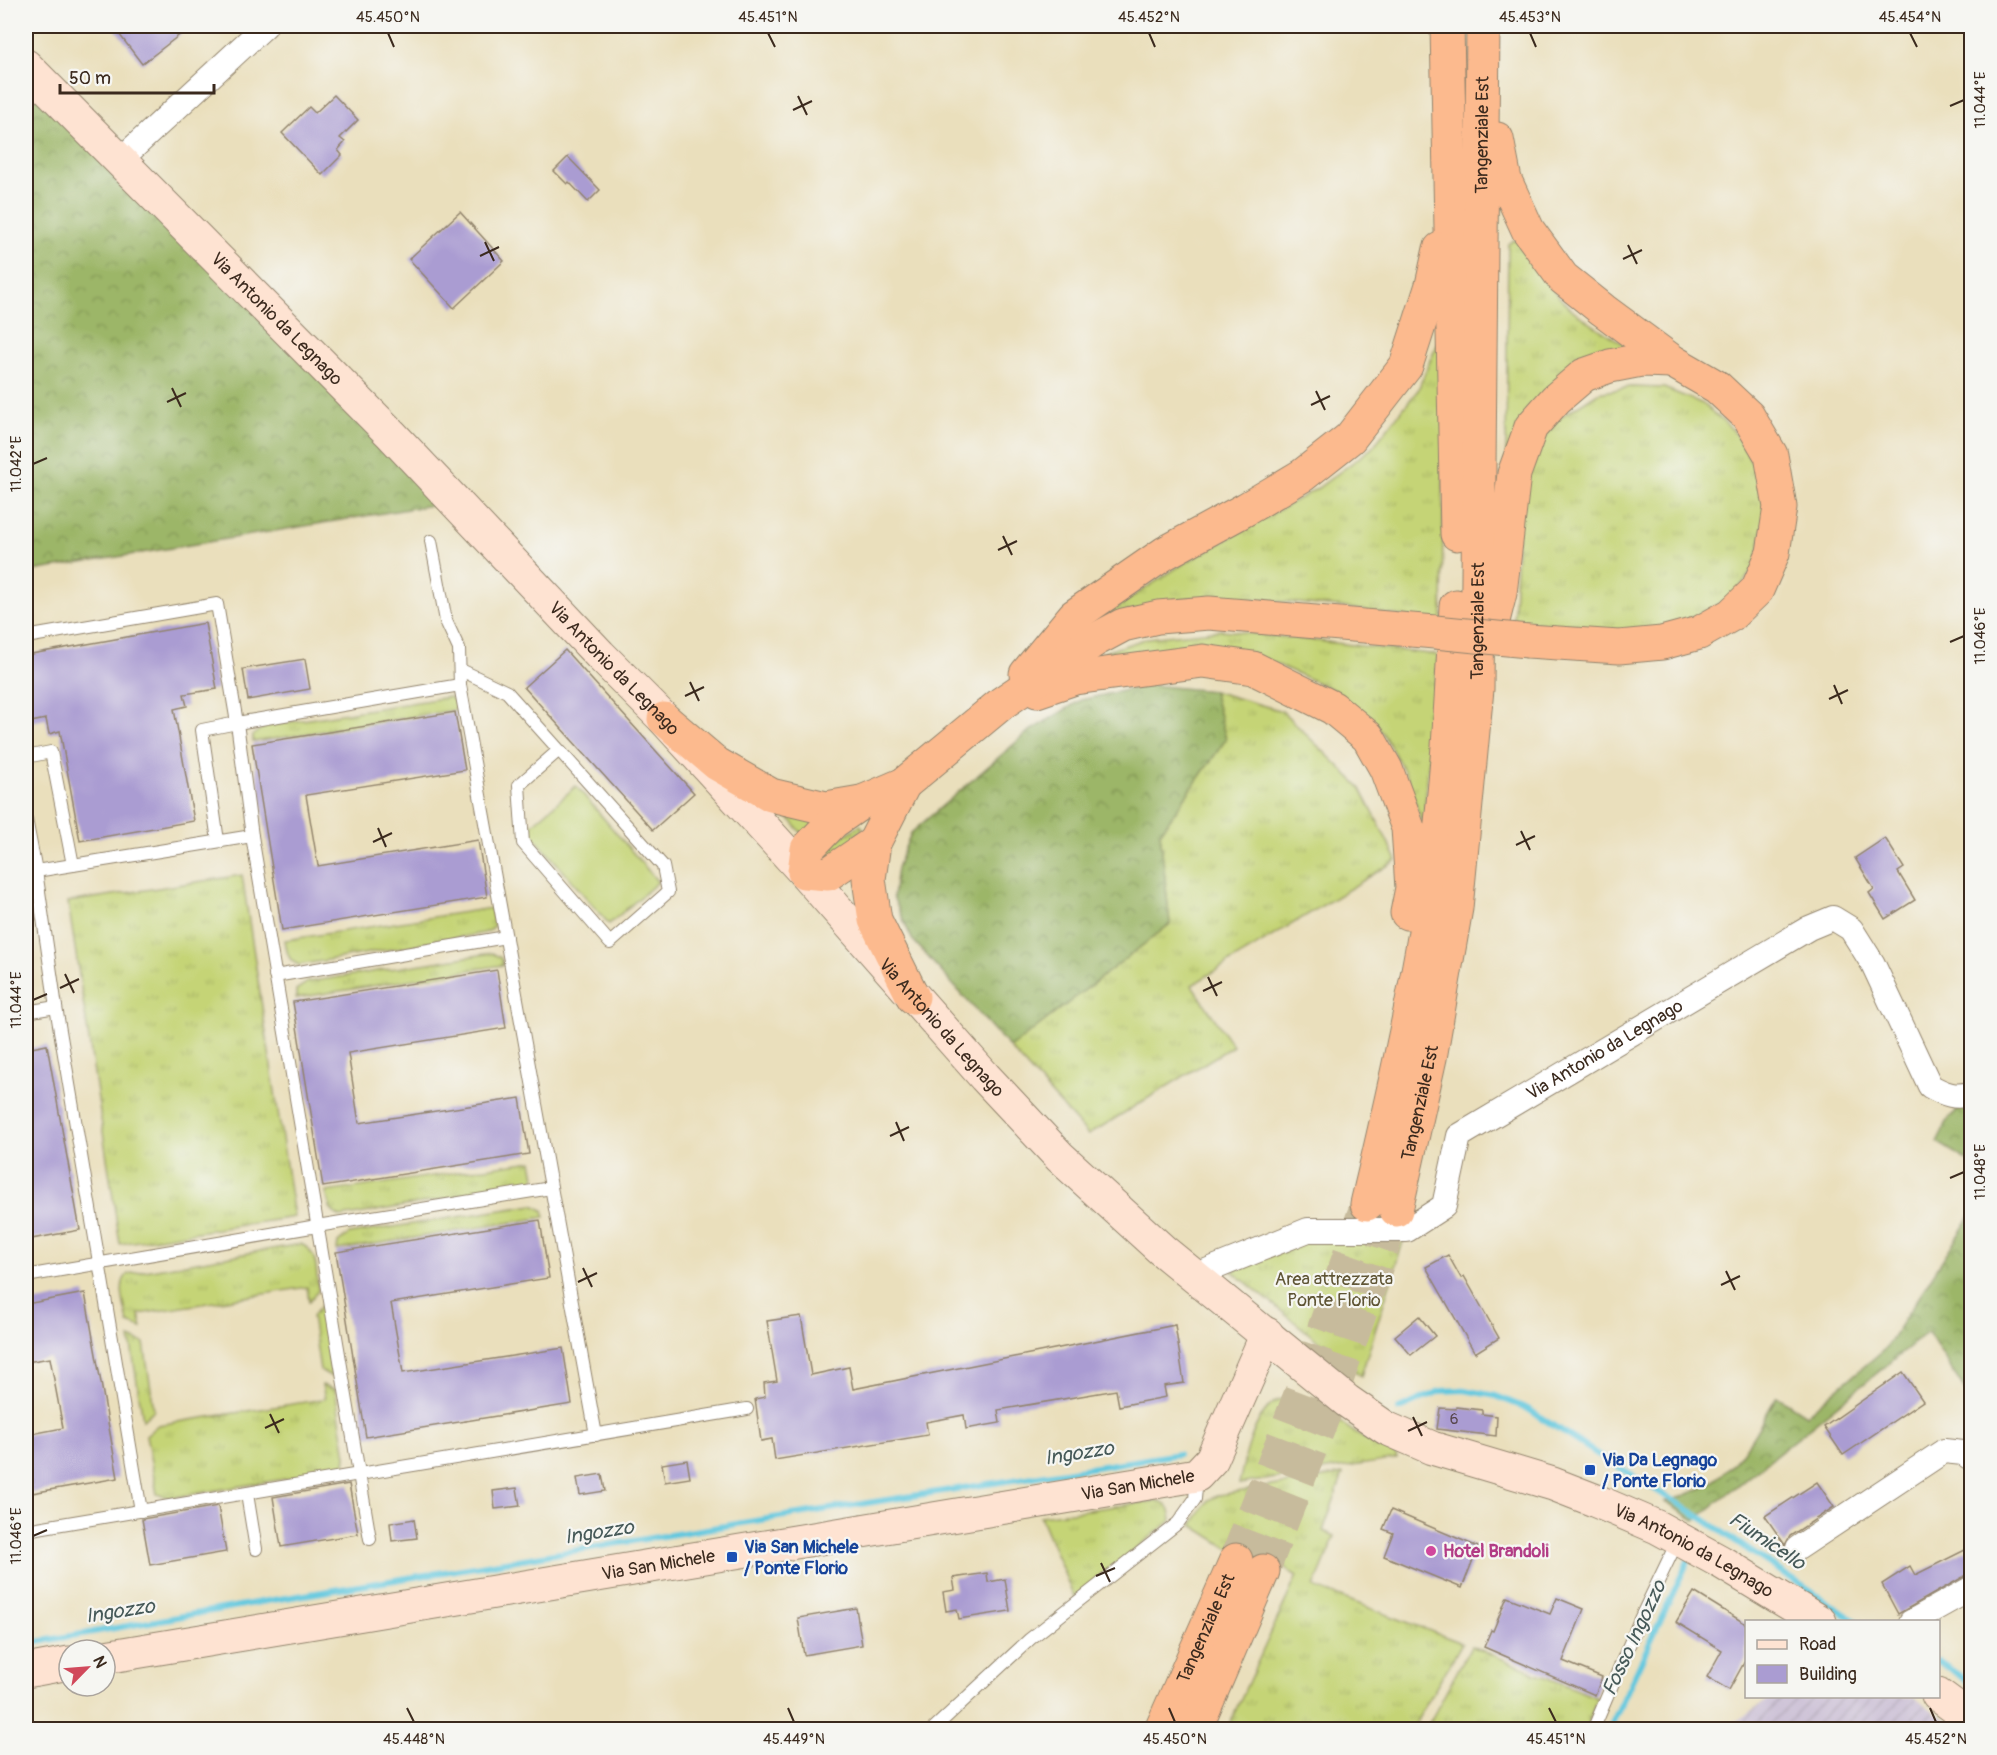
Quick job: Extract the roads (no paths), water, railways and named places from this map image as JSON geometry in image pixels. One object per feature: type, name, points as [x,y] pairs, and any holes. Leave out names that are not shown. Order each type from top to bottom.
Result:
[{"type":"highway","name":"Tangenziale Est","points":[[1447,26],[1458,585],[1452,694],[1442,805],[1428,913],[1383,1138],[1382,1207],[1430,1058],[1456,908],[1477,689],[1483,26]]},
{"type":"highway","points":[[874,843],[852,860],[828,874],[804,872],[807,849],[833,822],[862,802],[904,784],[1002,703],[1095,640],[1123,625],[1158,616],[1209,613],[1619,647],[1662,643],[1699,633],[1731,615],[1757,590],[1773,553],[1780,507],[1770,455],[1748,416],[1717,387],[1672,361],[1563,278],[1528,230],[1505,180],[1484,76]]},
{"type":"highway","points":[[1002,703],[1074,616],[1165,554],[1303,476],[1350,438],[1406,366],[1432,285],[1451,203]]},
{"type":"highway","points":[[1477,689],[1500,594],[1514,474],[1531,427],[1556,399],[1584,375],[1610,366],[1641,360],[1672,361]]},
{"type":"highway","points":[[1002,703],[1075,678],[1203,661],[1253,668],[1333,708],[1368,737],[1386,769],[1408,828],[1412,888],[1383,1046],[1383,1138]]},
{"type":"highway","points":[[664,719],[717,764],[771,795],[826,808],[862,802]]},
{"type":"highway","points":[[904,784],[874,843],[869,879],[874,920],[913,997]]},
{"type":"highway","name":"Tangenziale Est","points":[[1161,1730],[1250,1566],[1195,1730]]},
{"type":"street","points":[[119,161],[265,26]]},
{"type":"street","name":"Via Antonio da Legnago","points":[[26,66],[391,434],[600,655],[664,719],[804,872],[985,1077],[1060,1156],[1162,1250],[1347,1401],[1386,1428],[1432,1448],[1553,1484],[1657,1527],[1817,1620]]},
{"type":"street","name":"Via Antonio da Legnago","points":[[1194,1276],[1308,1230],[1407,1230],[1444,1206],[1459,1136],[1798,934],[1833,918],[1851,929],[1873,964],[1930,1086],[1944,1094],[1962,1096],[1971,1093]]},
{"type":"street","name":"Via San Michele","points":[[117,1656],[1197,1475],[1212,1459],[1267,1334]]},
{"type":"street","points":[[1798,1548],[1944,1451],[1963,1453],[1971,1459]]},
{"type":"street","points":[[1915,1620],[1971,1588]]},
{"type":"street","points":[[26,1671],[57,1666]]},
{"type":"street","points":[[1940,1697],[1971,1720]]},
{"type":"lane","points":[[431,541],[446,621],[459,649],[460,685],[596,1435]]},
{"type":"lane","points":[[26,637],[217,604],[237,723],[252,836],[370,1539]]},
{"type":"lane","points":[[461,670],[507,692],[559,750],[663,866],[668,892],[610,943],[523,843],[519,785],[559,750]]},
{"type":"lane","points":[[218,841],[202,729],[460,685]]},
{"type":"lane","points":[[26,757],[51,752],[73,865]]},
{"type":"lane","points":[[26,819],[141,1511]]},
{"type":"lane","points":[[36,871],[252,836]]},
{"type":"lane","points":[[275,976],[506,937]]},
{"type":"lane","points":[[26,1012],[56,1007]]},
{"type":"lane","points":[[26,1276],[551,1188]]},
{"type":"lane","points":[[26,1530],[747,1408]]},
{"type":"lane","points":[[932,1730],[1030,1639],[1178,1523],[1195,1499],[1197,1475]]},
{"type":"lane","points":[[247,1494],[256,1549]]},
{"type":"lane","points":[[1593,1730],[1641,1617],[1679,1539]]},
{"type":"waterway","name":"Fiumicello","points":[[1399,1409],[1440,1391],[1464,1390],[1496,1396],[1528,1409],[1705,1520],[1854,1620]]},
{"type":"waterway","name":"Ingozzo","points":[[26,1644],[261,1602],[1178,1454]]},
{"type":"waterway","name":"Fosso Ingozzo","points":[[1609,1730],[1688,1561]]},
{"type":"waterway","name":"Fiumicello","points":[[1940,1662],[1972,1684]]},
{"type":"tunnel","points":[[1236,1560],[1308,1374],[1367,1204]]},
{"type":"tunnel","points":[[1263,1571],[1333,1392],[1396,1210]]},
{"type":"place","name":"Via Da Legnago / Ponte Florio","points":[[1590,1470]]},
{"type":"place","name":"Hotel Brandoli","points":[[1431,1551]]},
{"type":"place","name":"Via San Michele / Ponte Florio","points":[[732,1557]]},
{"type":"park label","name":"Area attrezzata Ponte Florio","points":[[1334,1289]]}]
